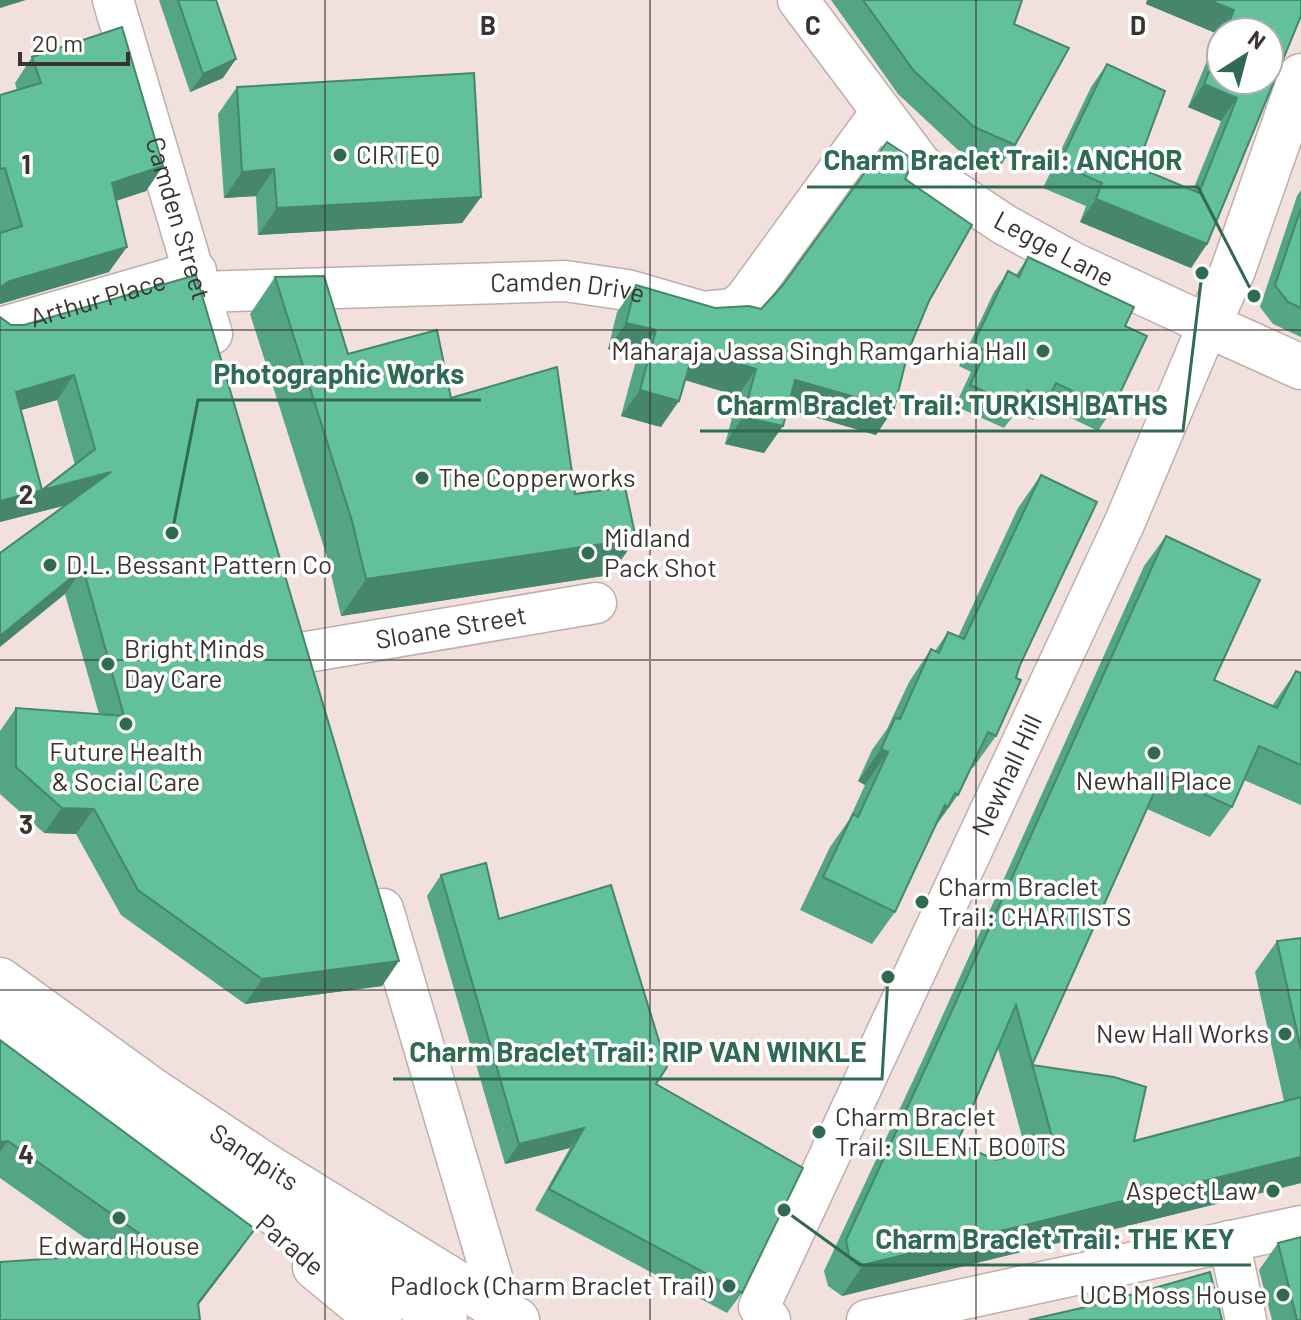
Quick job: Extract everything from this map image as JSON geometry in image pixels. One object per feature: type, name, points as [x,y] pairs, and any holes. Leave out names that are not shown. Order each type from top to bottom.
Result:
[{"type":"main road","points":[[1301,76],[1233,270],[1208,325],[1301,367]]},
{"type":"main road","name":"Sandpits","points":[[0,988],[257,1160],[509,1315]]},
{"type":"main road","name":"Sandpits","points":[[0,988],[202,1168],[445,1320]]},
{"type":"main road","name":"Parade","points":[[202,1168],[295,1252],[379,1320]]},
{"type":"street","name":"Camden Street","points":[[113,0],[222,367]]},
{"type":"street","name":"Legge Lane","points":[[798,0],[921,164],[949,188],[1074,263],[1208,325]]},
{"type":"street","name":"Camden Drive","points":[[198,282],[565,281],[627,290],[703,312],[733,309],[745,299],[881,112]]},
{"type":"street","name":"Arthur Place","points":[[0,328],[198,282]]},
{"type":"street","name":"Newhall Hill","points":[[764,1314],[1130,509],[1208,325]]},
{"type":"street","name":"Sloane Street","points":[[307,653],[596,603]]},
{"type":"street","points":[[371,867],[509,1315]]},
{"type":"street","points":[[867,1320],[1301,1226]]},
{"type":"street","points":[[1229,1241],[1246,1320]]},
{"type":"building","points":[[178,0],[216,0],[236,59],[203,74]]},
{"type":"building","points":[[863,0],[1022,0],[1014,24],[1069,48],[1015,145],[974,127],[914,71]]},
{"type":"building","points":[[1209,0],[1301,0],[1301,16],[1285,55],[1285,16],[1232,16],[1234,10]]},
{"type":"building","points":[[122,27],[163,166],[112,183],[127,247],[10,281],[0,289],[0,233],[22,226],[5,168],[0,169],[0,95],[41,83],[32,57]]},
{"type":"building","points":[[1107,64],[1165,91],[1137,167],[1199,193],[1237,98],[1232,96],[1268,96],[1207,244],[1096,199],[1102,183],[1059,164]]},
{"type":"building","name":"CIRTEQ","points":[[474,73],[481,197],[277,208],[274,169],[242,172],[237,87]]},
{"type":"building","points":[[887,142],[914,160],[905,179],[972,225],[929,301],[909,349],[894,408],[795,380],[783,426],[743,417],[756,369],[694,350],[679,401],[640,390],[656,330],[626,323],[636,285],[715,308],[749,306],[761,309],[782,286]]},
{"type":"building","points":[[1301,208],[1301,308],[1288,302],[1275,285]]},
{"type":"building","name":"Maharaja Jassa Singh Ramgarhia Hall","points":[[1028,257],[1134,307],[1125,326],[1147,336],[1112,410],[1056,383],[1048,399],[1027,390],[1019,407],[970,385],[986,351],[973,345],[1008,271],[1019,277]]},
{"type":"building","points":[[196,275],[399,961],[262,979],[138,890],[94,809],[62,808],[16,767],[16,708],[124,716],[83,568],[0,636],[0,553],[111,472],[0,501],[0,317],[11,325],[24,325]],"holes":[[[74,375],[95,449],[42,490],[16,392]]]},
{"type":"building","name":"The Copperworks","points":[[324,276],[348,354],[437,330],[451,398],[557,367],[575,494],[625,487],[636,539],[366,579],[352,521],[275,277]]},
{"type":"building","points":[[1041,475],[1097,502],[1020,665],[1016,678],[1021,680],[996,736],[988,732],[958,795],[955,793],[948,807],[945,805],[895,912],[823,877],[853,814],[858,817],[888,752],[881,749],[895,718],[900,719],[931,649],[939,653],[948,632],[964,639]]},
{"type":"building","points":[[1166,536],[1260,580],[1214,680],[1277,708],[1296,671],[1301,673],[1301,765],[1259,746],[1232,807],[1162,775],[1032,1064],[1016,1005],[957,1143],[996,1160],[1054,1144],[1032,1065],[1114,1077],[1146,1087],[1134,1141],[1301,1097],[1301,1157],[863,1265],[849,1256],[846,1240]]},
{"type":"building","points":[[486,863],[499,919],[611,885],[667,1067],[656,1084],[803,1168],[742,1293],[549,1189],[584,1128],[519,1144],[441,875]]},
{"type":"building","points":[[1301,938],[1301,1050],[1277,941]]},
{"type":"building","points":[[0,1040],[255,1229],[198,1303],[200,1320],[0,1320],[0,1262],[164,1251],[8,1141],[0,1142]]},
{"type":"building","points":[[1301,1237],[1301,1320],[1297,1320],[1278,1243]]},
{"type":"building","points":[[1210,1272],[1222,1320],[1029,1320],[1099,1304]]},
{"type":"place","name":"CIRTEQ","points":[[340,155]]},
{"type":"place","name":"Charm Braclet Trail: TURKISH BATHS","points":[[1202,273]]},
{"type":"place","name":"Charm Braclet Trail: ANCHOR","points":[[1254,296]]},
{"type":"place","name":"Maharaja Jassa Singh Ramgarhia Hall","points":[[1043,351]]},
{"type":"place","name":"The Copperworks","points":[[422,478]]},
{"type":"place","name":"Photographic Works","points":[[172,533]]},
{"type":"place","name":"Midland Pack Shot","points":[[588,553]]},
{"type":"place","name":"D.L. Bessant Pattern Co","points":[[50,565]]},
{"type":"place","name":"Bright Minds Day Care","points":[[108,664]]},
{"type":"place","name":"Future Health & Social Care","points":[[126,724]]},
{"type":"place","name":"Newhall Place","points":[[1154,753]]},
{"type":"place","name":"Charm Braclet Trail: CHARTISTS","points":[[922,902]]},
{"type":"place","name":"Charm Braclet Trail: RIP VAN WINKLE","points":[[888,977]]},
{"type":"place","name":"New Hall Works","points":[[1285,1034]]},
{"type":"place","name":"Charm Braclet Trail: SILENT BOOTS","points":[[819,1132]]},
{"type":"place","name":"Aspect Law","points":[[1273,1191]]},
{"type":"place","name":"Charm Braclet Trail: THE KEY","points":[[784,1210]]},
{"type":"place","name":"Edward House","points":[[119,1218]]},
{"type":"place","name":"Padlock (Charm Braclet Trail)","points":[[729,1286]]},
{"type":"place","name":"UCB Moss House","points":[[1283,1295]]}]
